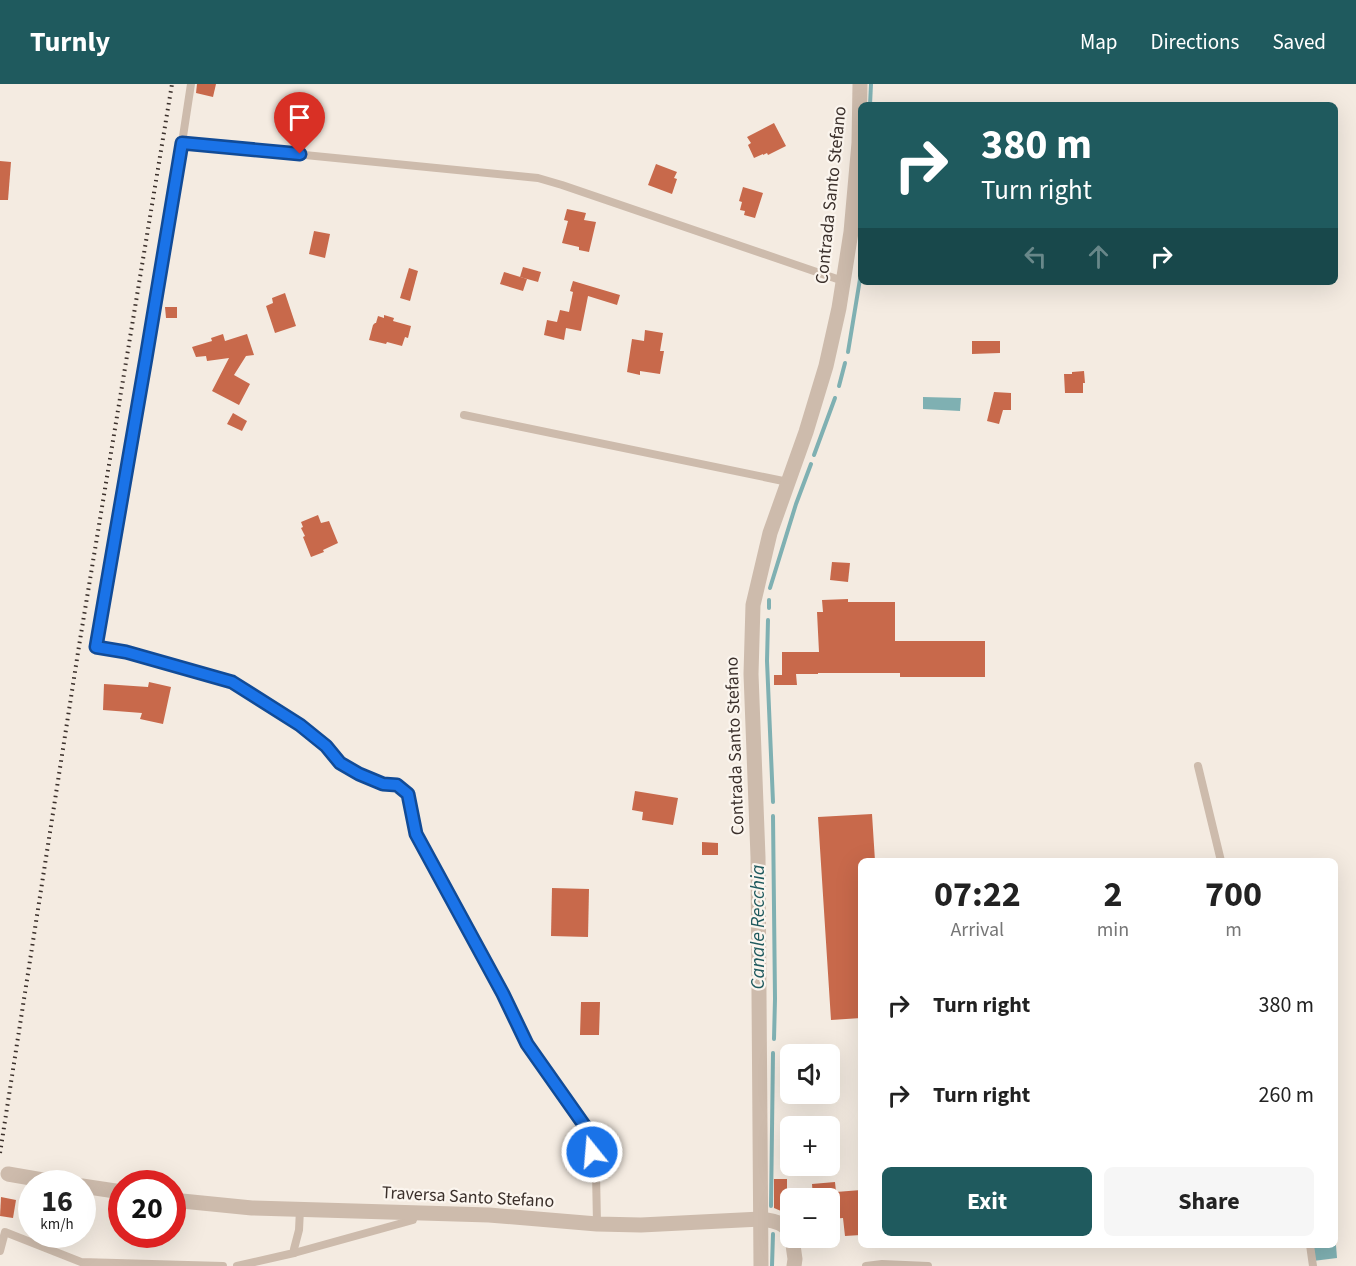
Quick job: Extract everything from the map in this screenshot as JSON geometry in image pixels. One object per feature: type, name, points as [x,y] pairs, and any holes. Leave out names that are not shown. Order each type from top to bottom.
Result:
[{"type":"street","name":"Contrada Santo Stefano","points":[[860,84],[860,102]]},
{"type":"street","name":"Contrada Santo Stefano","points":[[761,1266],[758,857],[751,674],[753,605],[770,533],[806,432],[826,366],[839,308],[851,232],[858,154]]},
{"type":"street","points":[[8,1174],[18,1176]]},
{"type":"street","name":"Traversa Santo Stefano","points":[[186,1201],[252,1208],[489,1215],[597,1224],[640,1225],[761,1219]]},
{"type":"street","points":[[761,1219],[780,1223]]},
{"type":"street","points":[[793,1248],[794,1266]]},
{"type":"lane","points":[[191,84],[96,647],[126,652],[232,682],[300,725],[326,746],[340,763],[383,784],[397,785],[408,794],[416,834],[498,985],[527,1044],[589,1132],[596,1172],[597,1224]]},
{"type":"lane","points":[[182,143],[538,178],[843,280]]},
{"type":"lane","points":[[464,415],[788,482]]},
{"type":"lane","points":[[1198,766],[1220,858]]},
{"type":"lane","points":[[294,1254],[300,1209]]},
{"type":"lane","points":[[237,1266],[294,1254],[412,1220],[414,1213]]},
{"type":"lane","points":[[0,1251],[5,1232],[81,1262],[223,1266]]},
{"type":"lane","points":[[1310,1248],[1313,1266]]},
{"type":"lane","points":[[866,1266],[882,1264],[928,1266]]},
{"type":"water","points":[[923,397],[961,398],[960,411],[923,409]]},
{"type":"water","points":[[1312,1248],[1336,1248],[1337,1258],[1313,1261]]},
{"type":"building","points":[[197,84],[216,84],[213,97],[196,93]]},
{"type":"building","points":[[774,123],[786,146],[768,155],[767,153],[754,158],[748,145],[751,143],[747,137]]},
{"type":"building","points":[[0,161],[11,162],[8,200],[0,200]]},
{"type":"building","points":[[656,164],[677,172],[672,194],[648,185]]},
{"type":"building","points":[[743,187],[763,193],[755,218],[744,215],[745,211],[740,210],[742,202],[739,201]]},
{"type":"building","points":[[567,209],[586,213],[584,220],[596,222],[589,252],[562,243],[568,221],[564,220]]},
{"type":"building","points":[[314,231],[330,234],[325,258],[309,254]]},
{"type":"building","points":[[523,267],[541,272],[538,282],[520,277]]},
{"type":"building","points":[[409,268],[418,271],[410,301],[400,298]]},
{"type":"building","points":[[504,272],[527,279],[523,291],[500,284]]},
{"type":"building","points":[[573,281],[620,295],[617,305],[588,296],[581,331],[566,328],[564,340],[544,335],[547,320],[557,322],[560,310],[569,312]]},
{"type":"building","points":[[285,293],[296,326],[275,333],[266,306],[273,303],[272,298]]},
{"type":"building","points":[[165,307],[177,307],[177,318],[166,318]]},
{"type":"building","points":[[384,315],[394,318],[393,321],[411,326],[408,338],[405,337],[402,346],[369,340],[378,316],[384,318]]},
{"type":"building","points":[[645,330],[663,333],[660,351],[664,351],[660,374],[640,371],[640,375],[627,372],[632,339],[644,341]]},
{"type":"building","points":[[223,334],[225,341],[247,334],[254,355],[246,356],[234,375],[250,384],[239,405],[212,391],[229,358],[207,361],[206,356],[196,357],[192,347],[212,341],[211,338]]},
{"type":"building","points":[[972,341],[1000,341],[1000,353],[972,354]]},
{"type":"building","points":[[1084,371],[1083,393],[1065,393],[1064,374]]},
{"type":"building","points":[[994,392],[1011,393],[1011,410],[1003,410],[999,424],[987,421]]},
{"type":"building","points":[[233,413],[247,421],[242,431],[227,424]]},
{"type":"building","points":[[318,515],[321,523],[329,521],[338,543],[311,557],[303,537],[305,536],[301,522]]},
{"type":"building","points":[[832,562],[850,563],[848,582],[830,580]]},
{"type":"building","points":[[848,599],[848,602],[895,602],[895,641],[985,641],[985,677],[900,677],[900,673],[818,673],[796,674],[797,685],[774,685],[774,675],[782,675],[782,652],[819,652],[817,612],[823,612],[822,600]]},
{"type":"building","points":[[149,682],[171,687],[163,724],[140,719],[142,713],[103,710],[104,684],[148,687]]},
{"type":"building","points":[[635,791],[678,798],[673,825],[642,820],[643,812],[632,810]]},
{"type":"building","points":[[872,814],[875,858],[858,858],[858,1018],[831,1020],[818,817]]},
{"type":"building","points":[[702,842],[718,843],[718,855],[702,855]]},
{"type":"building","points":[[552,888],[589,889],[588,937],[551,936]]},
{"type":"building","points":[[581,1002],[600,1002],[599,1035],[580,1035]]},
{"type":"building","points":[[774,1179],[787,1179],[787,1188],[780,1188],[780,1211],[774,1208]]},
{"type":"building","points":[[835,1182],[836,1188],[812,1188],[812,1184]]},
{"type":"building","points":[[858,1190],[858,1235],[845,1236],[843,1218],[840,1218],[840,1192]]},
{"type":"building","points":[[1,1197],[16,1200],[13,1218],[0,1216]]},
{"type":"waterway","name":"Canale Recchia","points":[[870,102],[871,84]]},
{"type":"waterway","name":"Canale Recchia","points":[[848,352],[859,285]]},
{"type":"waterway","name":"Canale Recchia","points":[[839,386],[845,363]]},
{"type":"waterway","name":"Canale Recchia","points":[[814,455],[835,398]]},
{"type":"waterway","name":"Canale Recchia","points":[[770,588],[811,464]]},
{"type":"waterway","name":"Canale Recchia","points":[[769,600],[769,608]]},
{"type":"waterway","name":"Canale Recchia","points":[[768,620],[767,661],[773,802]]},
{"type":"waterway","name":"Canale Recchia","points":[[773,816],[774,1039]]},
{"type":"waterway","name":"Canale Recchia","points":[[771,1206],[773,1053]]},
{"type":"waterway","name":"Canale Recchia","points":[[772,1266],[773,1234]]},
{"type":"railway","points":[[0,1153],[79,646],[172,84]]},
{"type":"route","points":[[300,154],[182,143],[96,647],[126,652],[232,682],[300,725],[326,746],[340,763],[383,784],[397,785],[408,794],[416,834],[503,994],[527,1044],[589,1132],[592,1152]]}]
